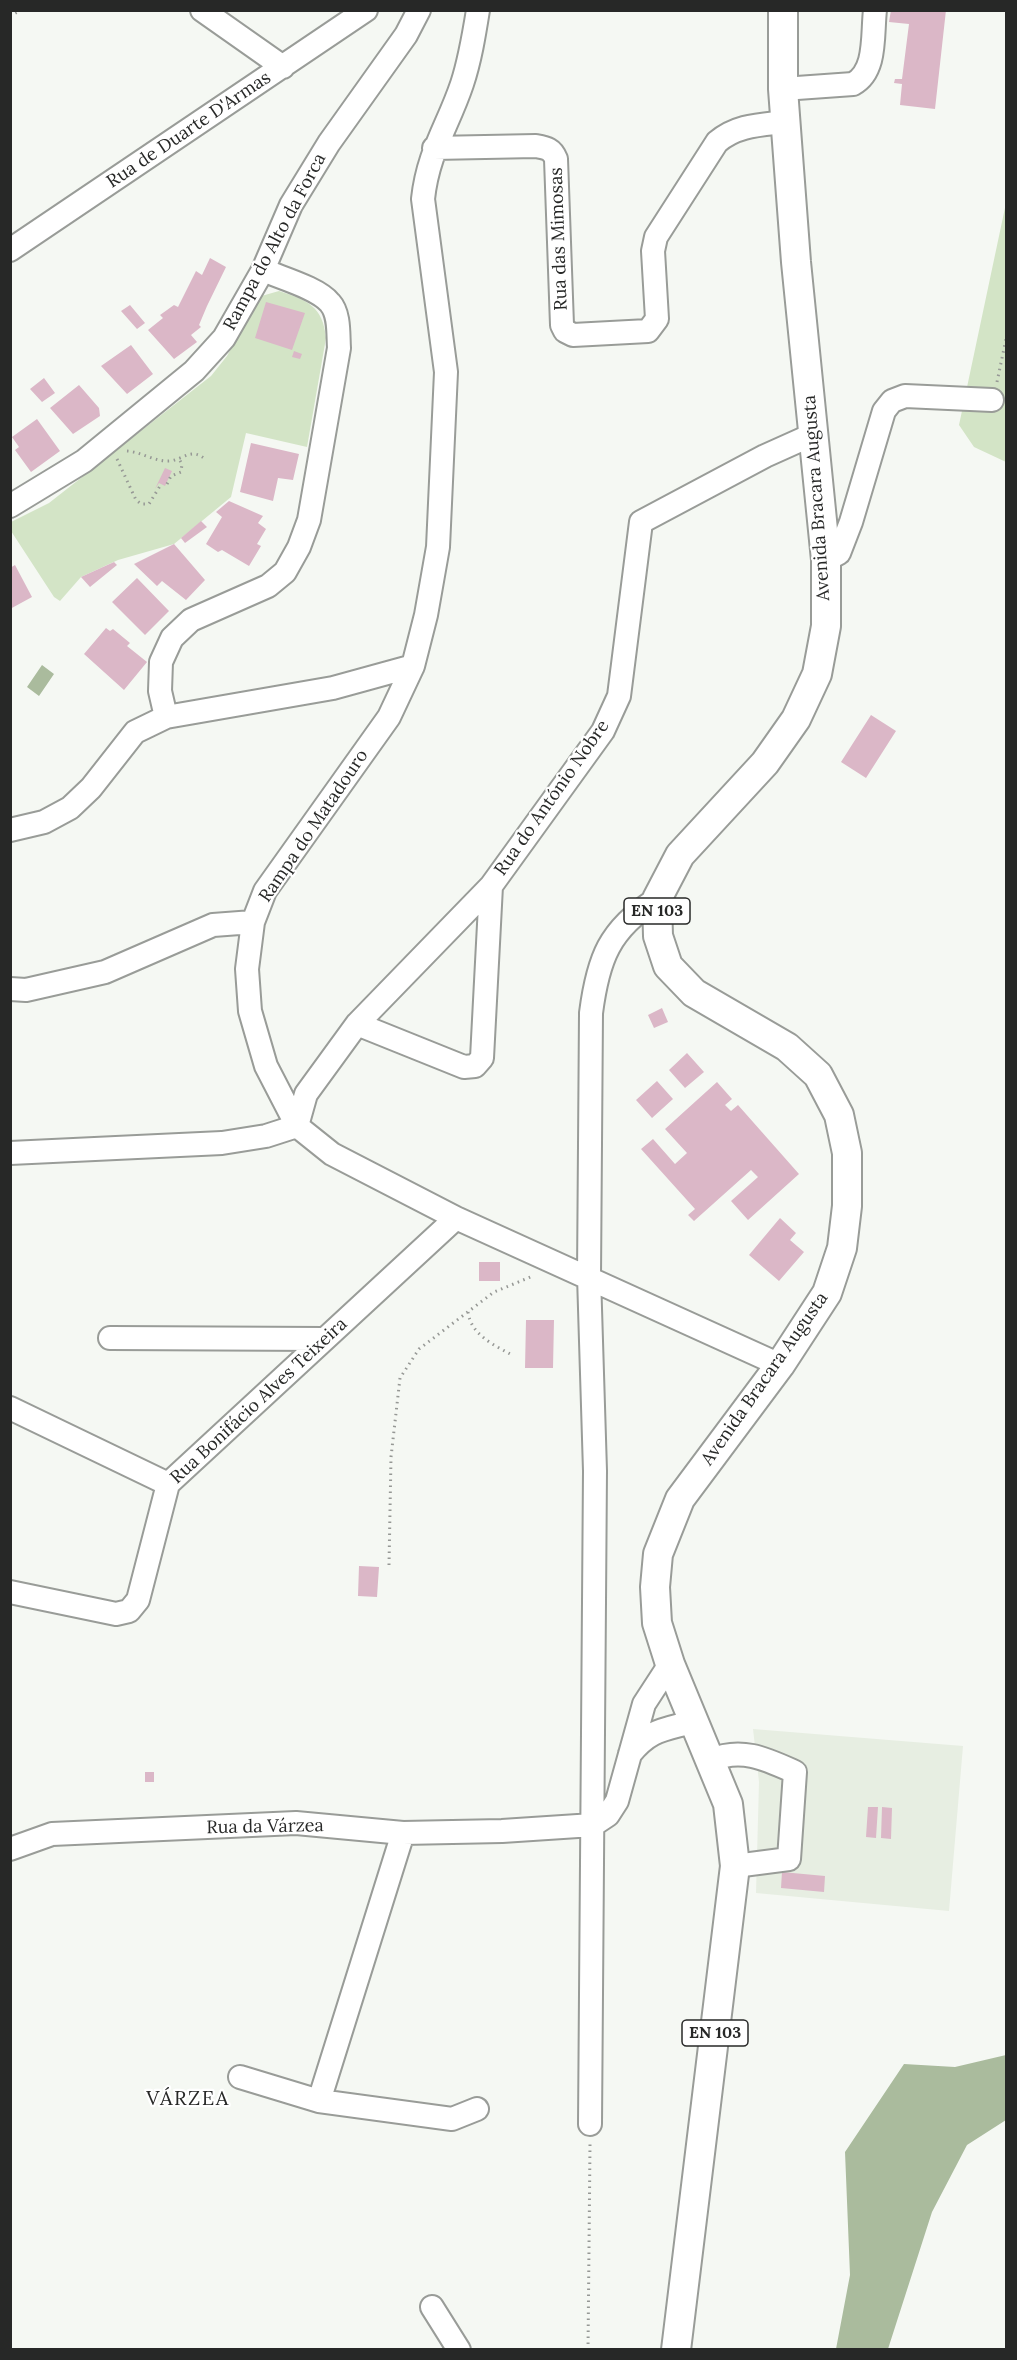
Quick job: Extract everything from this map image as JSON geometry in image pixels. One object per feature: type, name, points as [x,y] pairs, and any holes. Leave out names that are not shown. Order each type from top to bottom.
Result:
[{"type":"main road","name":"Avenida Bracara Augusta","points":[[695,1721],[670,1664],[657,1623],[655,1587],[658,1554],[668,1525],[681,1499],[780,1365],[828,1293],[842,1248],[847,1206],[847,1153],[839,1115],[818,1075],[787,1047],[694,993],[668,966],[658,936],[657,899],[681,855],[765,763],[796,719],[817,674],[826,626],[826,560],[785,122],[783,10]]},
{"type":"main road","name":"EN 103","points":[[676,2349],[735,1866],[728,1804],[695,1721]]},
{"type":"street","points":[[202,10],[283,67]]},
{"type":"street","name":"Rua de Duarte D'Armas","points":[[10,250],[366,10]]},
{"type":"street","name":"Rampa do Alto da Forca","points":[[10,506],[114,443],[194,371],[224,339],[263,270],[291,205],[329,142],[406,35],[419,10]]},
{"type":"street","name":"Rampa do Matadouro","points":[[478,10],[462,85],[426,171],[423,199],[446,372],[438,547],[426,615],[414,666],[389,717],[265,891],[253,922],[247,969],[250,1011],[266,1066],[297,1126],[332,1154],[456,1218],[589,1276],[780,1365]]},
{"type":"street","points":[[783,89],[853,84],[863,79],[869,69],[875,10]]},
{"type":"street","name":"Rua das Mimosas","points":[[434,148],[536,146],[548,148],[556,159],[562,325],[565,331],[573,335],[648,331],[657,319],[653,251],[656,237],[717,142],[729,132],[747,126],[785,122]]},
{"type":"street","points":[[166,717],[160,691],[161,662],[172,639],[190,620],[268,586],[285,572],[299,548],[309,520],[339,348],[338,324],[332,304],[319,294],[263,270]]},
{"type":"street","points":[[826,560],[838,553],[847,532],[884,411],[892,401],[905,396],[992,400]]},
{"type":"street","name":"Rua do António Nobre","points":[[297,1126],[306,1094],[357,1024],[491,886],[603,731],[619,696],[641,522],[765,456],[814,434]]},
{"type":"street","points":[[10,830],[44,822],[70,808],[91,788],[135,732],[166,717],[333,688],[414,666]]},
{"type":"street","points":[[357,1024],[464,1067],[475,1066],[482,1058],[491,886]]},
{"type":"street","points":[[590,2124],[595,1471],[589,1276],[590,1036],[594,988],[607,946],[617,930],[628,919],[657,899]]},
{"type":"street","points":[[10,989],[26,990],[105,972],[213,925],[253,922]]},
{"type":"street","points":[[10,1153],[222,1143],[266,1136],[297,1126]]},
{"type":"street","name":"Rua Bonifácio Alves Teixeira","points":[[10,1592],[116,1614],[129,1611],[138,1600],[168,1484],[456,1218]]},
{"type":"street","points":[[110,1338],[324,1339]]},
{"type":"street","points":[[10,1408],[168,1484]]},
{"type":"street","points":[[593,1825],[608,1815],[617,1802],[644,1704],[670,1664]]},
{"type":"street","points":[[630,1754],[644,1738],[657,1731],[695,1721]]},
{"type":"street","points":[[711,1760],[725,1755],[757,1755],[795,1772],[789,1859],[735,1866]]},
{"type":"street","name":"Rua da Várzea","points":[[10,1849],[52,1834],[296,1823],[403,1833],[502,1831],[593,1825]]},
{"type":"street","points":[[319,2101],[403,1833]]},
{"type":"street","points":[[240,2077],[319,2101],[452,2119],[477,2109]]},
{"type":"street","points":[[432,2307],[459,2349]]},
{"type":"path","points":[[10,16],[21,10]]},
{"type":"path","points":[[992,400],[1006,339]]},
{"type":"path","points":[[114,443],[162,461],[179,459],[191,453],[201,455],[206,460]]},
{"type":"path","points":[[114,443],[136,500],[141,504],[149,504],[160,486]]},
{"type":"path","points":[[167,484],[171,476],[181,472],[182,464],[179,459]]},
{"type":"path","points":[[389,1565],[391,1457],[400,1378],[419,1349],[494,1292],[529,1276],[541,1276]]},
{"type":"path","points":[[468,1312],[470,1323],[485,1340],[512,1355]]},
{"type":"path","points":[[588,2349],[590,2124]]},
{"type":"shaded area","points":[[1006,203],[1006,462],[974,447],[959,425]]},
{"type":"shaded area","points":[[279,291],[305,301],[317,311],[326,338],[307,447],[246,433],[231,497],[174,544],[118,560],[81,577],[60,601],[54,597],[11,531],[11,522],[49,503],[211,376],[227,356],[258,297]]},
{"type":"shaded area","points":[[42,665],[54,674],[39,696],[27,687]]},
{"type":"shaded area","points":[[753,1729],[963,1746],[949,1911],[756,1893],[759,1782]]},
{"type":"shaded area","points":[[1006,2055],[1006,2120],[967,2145],[932,2212],[888,2349],[836,2349],[850,2275],[845,2152],[904,2064],[955,2067]]},
{"type":"building","points":[[891,10],[946,10],[935,109],[900,105],[902,84],[894,83],[895,79],[902,79],[909,24],[889,22]]},
{"type":"building","points":[[210,258],[226,267],[199,325],[201,327],[191,335],[197,342],[174,359],[148,330],[163,318],[160,315],[174,305],[178,307],[196,271],[202,275]]},
{"type":"building","points":[[266,302],[305,313],[292,350],[255,338]]},
{"type":"building","points":[[130,305],[145,323],[137,329],[121,311]]},
{"type":"building","points":[[131,345],[153,374],[127,394],[101,366]]},
{"type":"building","points":[[294,351],[302,354],[300,359],[292,357]]},
{"type":"building","points":[[44,378],[55,393],[42,402],[30,389]]},
{"type":"building","points":[[79,385],[99,408],[100,416],[73,434],[50,408]]},
{"type":"building","points":[[37,419],[60,451],[31,472],[15,450],[19,447],[12,437]]},
{"type":"building","points":[[251,443],[299,454],[293,480],[278,478],[273,501],[240,492]]},
{"type":"building","points":[[165,468],[172,471],[165,486],[159,483],[155,489]]},
{"type":"building","points":[[229,501],[263,516],[258,523],[266,529],[257,544],[261,546],[249,566],[222,550],[218,552],[206,544],[222,517],[216,512]]},
{"type":"building","points":[[201,521],[207,527],[185,543],[181,538]]},
{"type":"building","points":[[174,544],[205,580],[186,600],[162,581],[157,586],[134,564]]},
{"type":"building","points":[[114,562],[117,565],[90,587],[81,577]]},
{"type":"building","points":[[15,565],[32,597],[10,609],[10,568]]},
{"type":"building","points":[[137,578],[169,611],[145,635],[112,602]]},
{"type":"building","points":[[106,628],[110,631],[113,629],[130,643],[127,646],[147,662],[124,690],[84,654]]},
{"type":"building","points":[[871,715],[896,731],[866,778],[841,762]]},
{"type":"building","points":[[662,1008],[668,1022],[654,1028],[648,1015]]},
{"type":"building","points":[[687,1053],[704,1072],[685,1088],[669,1070]]},
{"type":"building","points":[[657,1081],[673,1099],[652,1118],[636,1100]]},
{"type":"building","points":[[717,1082],[732,1099],[725,1105],[731,1111],[738,1105],[799,1174],[748,1220],[731,1201],[758,1177],[751,1170],[694,1221],[688,1215],[695,1209],[641,1149],[653,1139],[675,1164],[687,1153],[665,1129]]},
{"type":"building","points":[[780,1218],[796,1233],[790,1240],[804,1252],[779,1281],[749,1255]]},
{"type":"building","points":[[479,1262],[500,1262],[500,1281],[479,1281]]},
{"type":"building","points":[[526,1320],[554,1320],[553,1368],[525,1368]]},
{"type":"building","points":[[359,1566],[379,1567],[377,1597],[358,1596]]},
{"type":"building","points":[[145,1772],[154,1772],[154,1782],[145,1782]]},
{"type":"building","points":[[868,1807],[878,1807],[876,1838],[866,1837]]},
{"type":"building","points":[[882,1807],[892,1808],[891,1839],[881,1838]]},
{"type":"building","points":[[782,1872],[825,1876],[824,1892],[781,1888]]},
{"type":"district","name":"VÁRZEA","points":[[188,2099]]}]
